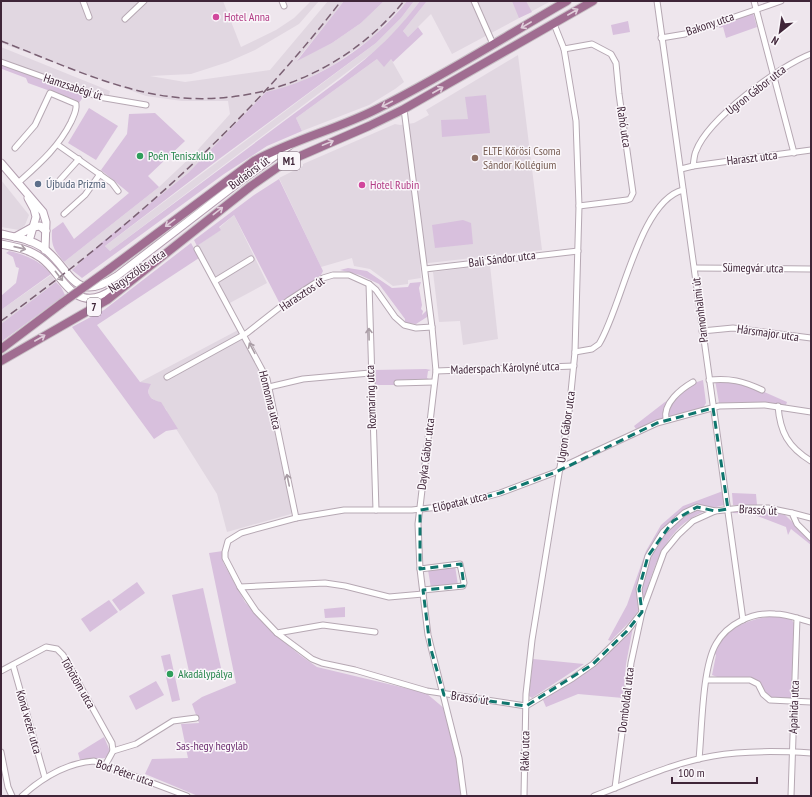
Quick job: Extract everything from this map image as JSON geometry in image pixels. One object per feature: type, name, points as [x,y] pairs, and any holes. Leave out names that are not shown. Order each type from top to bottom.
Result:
[{"type":"main road","name":"Budaörsi út","points":[[1,349],[240,171],[274,151],[290,146],[376,110],[567,1]]},
{"type":"main road","name":"Budaörsi út","points":[[1,361],[107,300],[154,264],[173,246],[251,186],[284,163],[375,124],[404,109],[593,1]]},
{"type":"main road","name":"Budaörsi út","points":[[108,282],[243,179],[290,146]]},
{"type":"main road","points":[[1,163],[43,212],[46,222],[45,250]]},
{"type":"main road","points":[[27,195],[35,213],[29,241],[38,256]]},
{"type":"main road","points":[[14,237],[22,234],[33,226],[40,226],[46,231]]},
{"type":"main road","name":"Nagyszőlős utca","points":[[1,234],[29,241],[45,250],[70,278],[79,285],[96,287],[108,282]]},
{"type":"main road","name":"Nagyszőlős utca","points":[[1,244],[27,250],[38,256],[49,264],[75,295],[86,299],[102,296],[173,246]]},
{"type":"street","points":[[83,1],[89,17]]},
{"type":"street","points":[[125,19],[144,1]]},
{"type":"street","points":[[474,1],[493,44]]},
{"type":"street","name":"Pannonhalmi út","points":[[657,1],[743,620]]},
{"type":"street","points":[[754,1],[794,152]]},
{"type":"street","name":"Bakony utca","points":[[661,38],[685,34],[781,1]]},
{"type":"street","points":[[554,24],[564,49],[576,121],[579,206],[576,352],[592,349],[599,344],[635,252],[649,225],[662,202],[672,194],[683,190]]},
{"type":"street","name":"Rahó utca","points":[[564,49],[592,44],[611,54],[616,63],[633,193],[627,200],[579,206]]},
{"type":"street","name":"Ugron Gábor utca","points":[[693,166],[696,150],[711,129],[742,98],[774,74],[811,54]]},
{"type":"street","name":"Hamzsabégi út","points":[[1,62],[100,97],[146,106]]},
{"type":"street","points":[[16,148],[35,125],[50,93],[72,102],[77,107],[58,145],[37,168],[18,183]]},
{"type":"street","name":"Dayka Gábor utca","points":[[404,109],[432,326],[436,371],[418,531],[420,569],[430,646],[444,695],[459,758],[464,796]]},
{"type":"street","points":[[58,145],[112,183],[118,191]]},
{"type":"street","name":"Haraszt utca","points":[[693,166],[811,150]]},
{"type":"street","points":[[59,181],[79,159]]},
{"type":"street","points":[[681,170],[693,166]]},
{"type":"street","points":[[64,214],[85,195],[100,174]]},
{"type":"street","name":"Homonna utca","points":[[196,249],[263,368],[269,388],[296,518]]},
{"type":"street","name":"Bali Sándor utca","points":[[425,269],[578,251]]},
{"type":"street","points":[[215,281],[251,259]]},
{"type":"street","name":"Sümegvár utca","points":[[695,268],[811,269]]},
{"type":"street","name":"Harasztos út","points":[[167,377],[244,334],[323,278],[342,274],[358,278],[369,284],[376,290],[395,317],[404,325],[416,328],[432,326]]},
{"type":"street","name":"Rozmaring utca","points":[[369,284],[370,373],[376,510]]},
{"type":"street","name":"Hársmajor utca","points":[[702,331],[733,328],[811,338]]},
{"type":"street","name":"Ugron Gábor utca","points":[[526,706],[532,640],[576,352]]},
{"type":"street","name":"Maderspach Károlyné utca","points":[[436,371],[574,366]]},
{"type":"street","points":[[269,388],[303,379],[370,373]]},
{"type":"street","points":[[709,380],[728,378],[740,380],[762,390]]},
{"type":"street","name":"Maderspach Károlyné utca","points":[[397,383],[434,382]]},
{"type":"street","points":[[666,419],[666,412],[673,399],[694,382]]},
{"type":"street","name":"Előpatak utca","points":[[241,533],[296,518],[344,510],[420,510],[457,505],[480,499],[559,469],[641,429],[666,419],[713,408],[752,404],[778,406],[811,412]]},
{"type":"street","points":[[778,406],[781,427],[787,442],[796,452],[811,461]]},
{"type":"street","name":"Brassó út","points":[[642,612],[639,589],[648,556],[663,532],[684,513],[697,507],[715,511]]},
{"type":"street","name":"Brassó út","points":[[241,533],[228,541],[225,552],[230,569],[256,612],[277,633],[305,654],[322,663],[444,695],[526,706],[573,678],[601,658],[627,631],[642,612],[658,564],[670,544],[693,521],[715,511],[728,509],[768,508],[792,513],[797,524],[811,538]]},
{"type":"street","points":[[792,513],[811,518]]},
{"type":"street","points":[[240,587],[325,583],[345,586],[389,597],[463,586],[462,565],[420,569]]},
{"type":"street","name":"Domboldal utca","points":[[615,788],[631,663],[642,612]]},
{"type":"street","points":[[699,759],[710,659],[716,644],[725,632],[743,620],[774,614],[811,622]]},
{"type":"street","name":"Apahida utca","points":[[791,796],[797,618]]},
{"type":"street","points":[[277,633],[323,625],[375,632]]},
{"type":"street","name":"Töhötöm utca","points":[[1,671],[46,647],[57,650],[62,655],[110,741],[113,751]]},
{"type":"street","name":"Kond vezér utca","points":[[13,665],[45,778]]},
{"type":"street","points":[[707,680],[750,680],[758,684],[768,699],[774,701],[811,702]]},
{"type":"street","name":"Rákó utca","points":[[524,796],[526,706]]},
{"type":"street","points":[[106,764],[113,751],[136,744],[173,721],[196,718]]},
{"type":"street","points":[[1,752],[8,787],[12,796]]},
{"type":"street","points":[[594,796],[699,759],[740,753],[811,753]]},
{"type":"street","name":"Bod Péter utca","points":[[22,796],[45,778],[65,767],[79,762],[94,761],[106,764],[187,796]]},
{"type":"highlighted area","points":[[713,408],[728,509],[715,511],[697,507],[673,521],[648,556],[639,589],[642,612],[627,631],[593,664],[526,706],[444,695],[430,646],[423,590],[464,586],[461,564],[420,569],[420,510],[457,505],[500,493],[556,472],[657,423]]},
{"type":"shaded area","points":[[1,1],[223,1],[241,47],[276,30],[294,18],[311,1],[319,1],[299,24],[255,50],[228,62],[191,74],[150,76],[185,82],[270,70],[328,1],[344,1],[297,60],[332,43],[361,23],[384,1],[407,1],[372,38],[335,64],[303,81],[282,89],[266,92],[188,173],[102,242],[72,270],[64,262],[159,187],[194,154],[230,114],[228,101],[182,101],[146,96],[1,43]]},
{"type":"shaded area","points":[[414,1],[420,1],[400,27],[379,48],[110,251],[105,246],[376,43],[401,18]]},
{"type":"shaded area","points":[[427,1],[551,1],[452,54],[431,14],[408,37],[403,31]]},
{"type":"shaded area","points":[[1,47],[110,91],[109,95],[93,92],[1,59]]},
{"type":"shaded area","points":[[518,55],[542,250],[420,264],[421,278],[408,280],[408,284],[393,286],[370,269],[354,266],[352,258],[321,267],[279,178],[303,166],[303,164],[395,124],[400,125],[414,123],[429,115],[426,110]]},
{"type":"shaded area","points":[[377,59],[391,59],[404,82],[369,105],[302,131],[296,118]]},
{"type":"shaded area","points":[[1,180],[29,215],[25,225],[19,230],[1,227]]},
{"type":"shaded area","points":[[234,215],[267,283],[226,305],[194,248],[220,230],[219,228]]},
{"type":"shaded area","points":[[490,265],[498,339],[463,345],[460,321],[439,322],[433,272]]},
{"type":"shaded area","points":[[51,275],[56,282],[1,324],[1,310]]},
{"type":"shaded area","points":[[240,329],[264,384],[292,512],[291,514],[227,532],[217,494],[168,416],[166,409],[149,396],[149,387],[140,382]]},
{"type":"green space","points":[[344,1],[384,1],[361,23],[332,43],[297,61]]},
{"type":"green space","points":[[407,1],[414,1],[401,18],[376,43],[215,162],[105,246],[110,251],[342,78],[365,60],[384,42],[420,1],[427,1],[403,31],[408,37],[418,27],[423,34],[393,62],[391,59],[384,67],[377,59],[296,118],[302,131],[267,146],[224,174],[82,278],[72,270],[102,242],[188,173],[266,92],[306,79],[326,70],[362,46],[393,17]]},
{"type":"green space","points":[[512,1],[526,1],[532,12],[519,18]]},
{"type":"green space","points":[[753,13],[757,27],[726,38],[723,27],[719,28],[720,23]]},
{"type":"green space","points":[[628,21],[630,32],[613,35],[611,25]]},
{"type":"green space","points":[[1,64],[85,94],[79,103],[75,100],[28,83],[26,78],[2,69],[1,72]]},
{"type":"green space","points":[[486,95],[490,133],[442,137],[441,120],[468,119],[465,97]]},
{"type":"green space","points":[[89,108],[118,126],[96,160],[68,143]]},
{"type":"green space","name":"Poén Teniszklub","points":[[155,113],[185,141],[148,176],[159,187],[64,262],[54,248],[52,230],[63,222],[74,239],[129,193],[101,170],[127,134],[129,114]]},
{"type":"green space","points":[[279,179],[323,271],[321,275],[280,304],[234,215],[219,227],[221,230],[197,246],[194,240],[254,195]]},
{"type":"green space","points":[[463,220],[471,223],[473,244],[435,248],[432,225]]},
{"type":"green space","points":[[191,243],[199,258],[97,325],[140,382],[151,384],[148,391],[151,398],[161,402],[178,429],[166,431],[154,439],[72,327],[104,310]]},
{"type":"green space","points":[[9,251],[32,259],[42,265],[51,274],[1,310],[1,296],[16,283],[19,268],[16,267],[13,257],[6,253]]},
{"type":"green space","points":[[348,268],[367,271],[392,288],[408,287],[410,283],[421,282],[419,288],[422,305],[421,309],[423,311],[422,315],[427,310],[427,317],[416,324],[405,323],[405,319],[379,284],[360,275],[340,270]]},
{"type":"green space","points":[[56,282],[61,287],[65,295],[1,342],[1,324]]},
{"type":"green space","points":[[374,370],[431,370],[428,371],[427,378],[431,380],[399,385],[374,385]]},
{"type":"green space","points":[[703,380],[706,403],[703,408],[663,418],[636,429],[634,426],[665,402],[678,396],[694,383]]},
{"type":"green space","points":[[715,380],[744,383],[787,402],[786,405],[760,402],[719,403]]},
{"type":"green space","points":[[723,491],[725,505],[700,513],[680,526],[673,535],[660,556],[638,611],[611,641],[608,640],[627,605],[646,551],[661,525],[683,506]]},
{"type":"green space","points":[[732,493],[756,494],[757,505],[733,505]]},
{"type":"green space","points":[[755,509],[785,515],[811,540],[811,545],[791,529],[788,535],[786,527],[752,514],[733,513],[733,510]]},
{"type":"green space","name":"Sas-hegy hegyláb","points":[[223,551],[223,562],[245,602],[272,632],[300,655],[317,667],[426,693],[445,709],[457,759],[461,796],[198,796],[145,774],[152,759],[188,758],[181,724],[199,723],[192,704],[202,697],[236,683],[209,553]]},
{"type":"green space","points":[[455,566],[458,585],[431,588],[428,570]]},
{"type":"green space","points":[[137,582],[145,593],[120,611],[112,600]]},
{"type":"green space","points":[[203,588],[221,668],[190,676],[172,595]]},
{"type":"green space","points":[[109,600],[118,612],[90,632],[81,619]]},
{"type":"green space","points":[[345,607],[345,617],[325,618],[324,609]]},
{"type":"green space","points":[[775,616],[791,619],[794,623],[791,698],[771,698],[755,680],[720,678],[712,675],[716,655],[714,653],[724,637],[738,626],[747,622]]},
{"type":"green space","points":[[633,627],[626,664],[623,698],[578,694],[546,707],[543,700],[602,659]]},
{"type":"green space","name":"Akadálypálya","points":[[170,654],[180,700],[172,702],[161,656]]},
{"type":"green space","points":[[533,659],[584,664],[532,698],[529,696]]},
{"type":"green space","points":[[156,681],[164,695],[136,710],[129,696]]},
{"type":"green space","points":[[104,737],[110,751],[105,758],[80,760],[78,753]]},
{"type":"waterway","points":[[571,461],[586,452]]},
{"type":"railway","points":[[1,321],[94,250],[183,173],[225,133],[265,91],[304,47],[341,1]]},
{"type":"railway","points":[[1,41],[79,72],[139,91],[194,99],[228,97],[261,92],[294,81],[325,67],[354,49],[380,27],[404,1]]},
{"type":"place","name":"Hotel Anna","points":[[216,17]]},
{"type":"place","name":"Poén Teniszklub","points":[[140,156]]},
{"type":"place","name":"ELTE Kőrösi Csoma Sándor Kollégium","points":[[475,158]]},
{"type":"place","name":"Újbuda Prizma","points":[[38,184]]},
{"type":"place","name":"Hotel Rubin","points":[[362,185]]},
{"type":"place","name":"Akadálypálya","points":[[170,674]]}]
